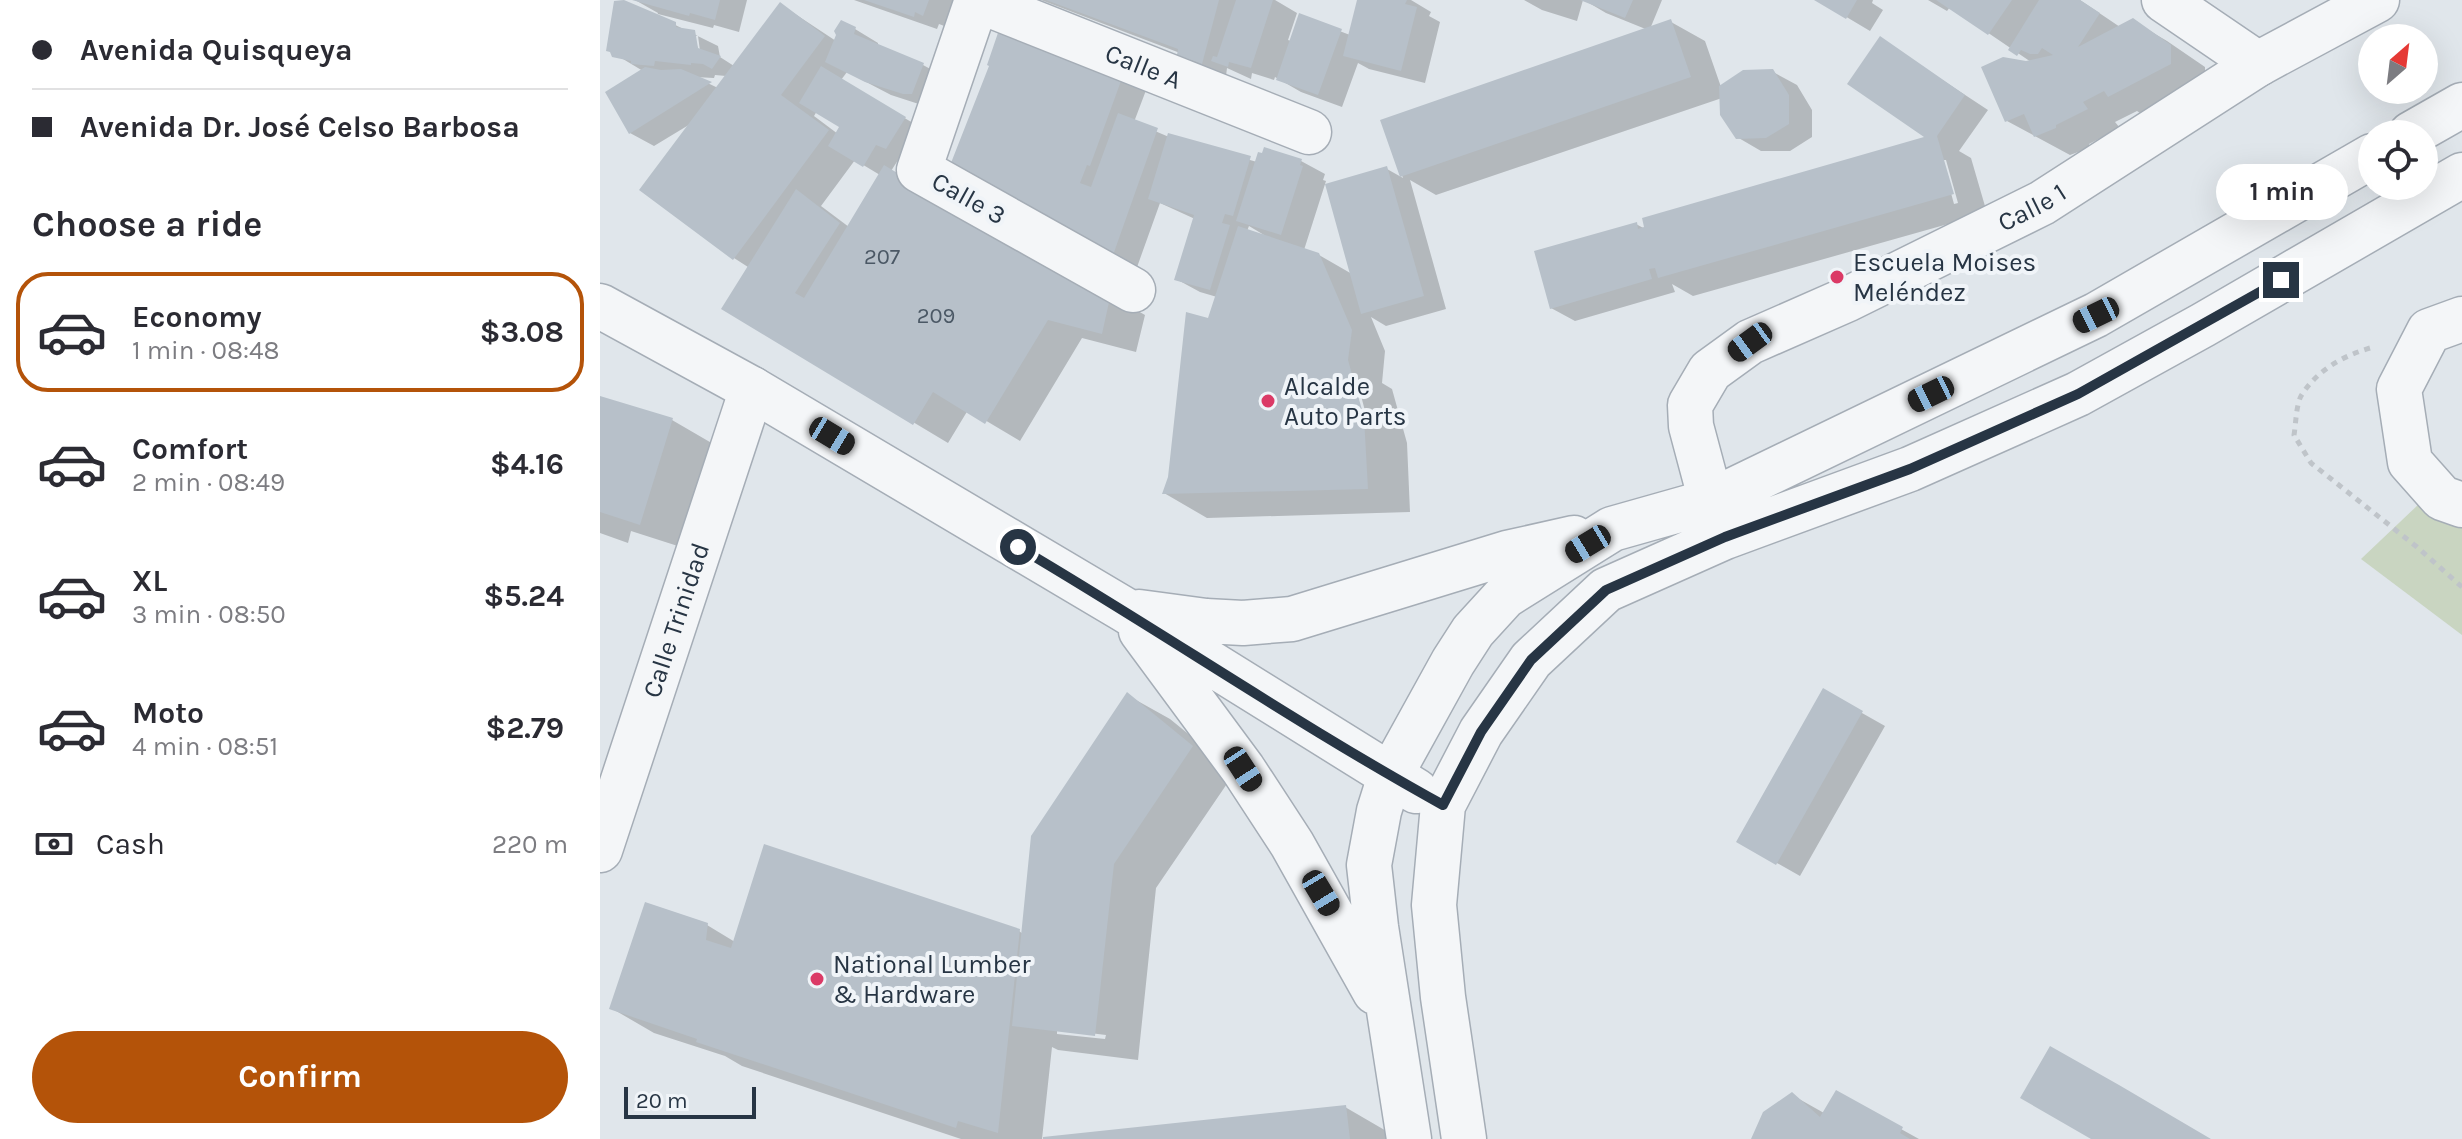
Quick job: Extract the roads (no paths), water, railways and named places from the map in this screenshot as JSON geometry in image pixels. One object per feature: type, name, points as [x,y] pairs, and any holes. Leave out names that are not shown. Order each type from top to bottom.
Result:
[{"type":"street","name":"Calle A","points":[[977,0],[1309,132]]},
{"type":"street","name":"Calle 3","points":[[977,0],[919,170],[1133,290]]},
{"type":"street","points":[[2164,0],[2258,64]]},
{"type":"street","name":"Calle 1","points":[[1718,519],[1691,426],[1690,405],[1710,371],[1750,342],[1848,299],[2042,203],[2258,64],[2377,0]]},
{"type":"street","points":[[2436,120],[2462,105]]},
{"type":"street","points":[[1464,1139],[1443,997],[1434,905],[1443,805],[1481,732],[1531,660],[1606,590],[1718,519],[2096,315],[2358,164]]},
{"type":"street","points":[[1125,610],[1243,623],[1292,619],[1507,553],[1612,529],[1718,519],[1910,469],[2078,394],[2462,175]]},
{"type":"street","points":[[600,306],[752,389],[1125,610],[1390,776],[1443,805]]},
{"type":"street","points":[[2462,319],[2429,331],[2399,389],[2410,462],[2442,498],[2462,505]]},
{"type":"street","name":"Calle Trinidad","points":[[600,850],[752,389]]},
{"type":"street","points":[[1409,1139],[1369,865],[1379,811],[1390,776],[1473,631],[1505,596],[1612,529]]},
{"type":"street","points":[[1125,610],[1243,769],[1292,844],[1390,1018]]},
{"type":"place","name":"Escuela Moises Meléndez","points":[[1837,277]]},
{"type":"place","name":"Alcalde Auto Parts","points":[[1268,401]]},
{"type":"place","name":"National Lumber & Hardware","points":[[817,979]]}]
